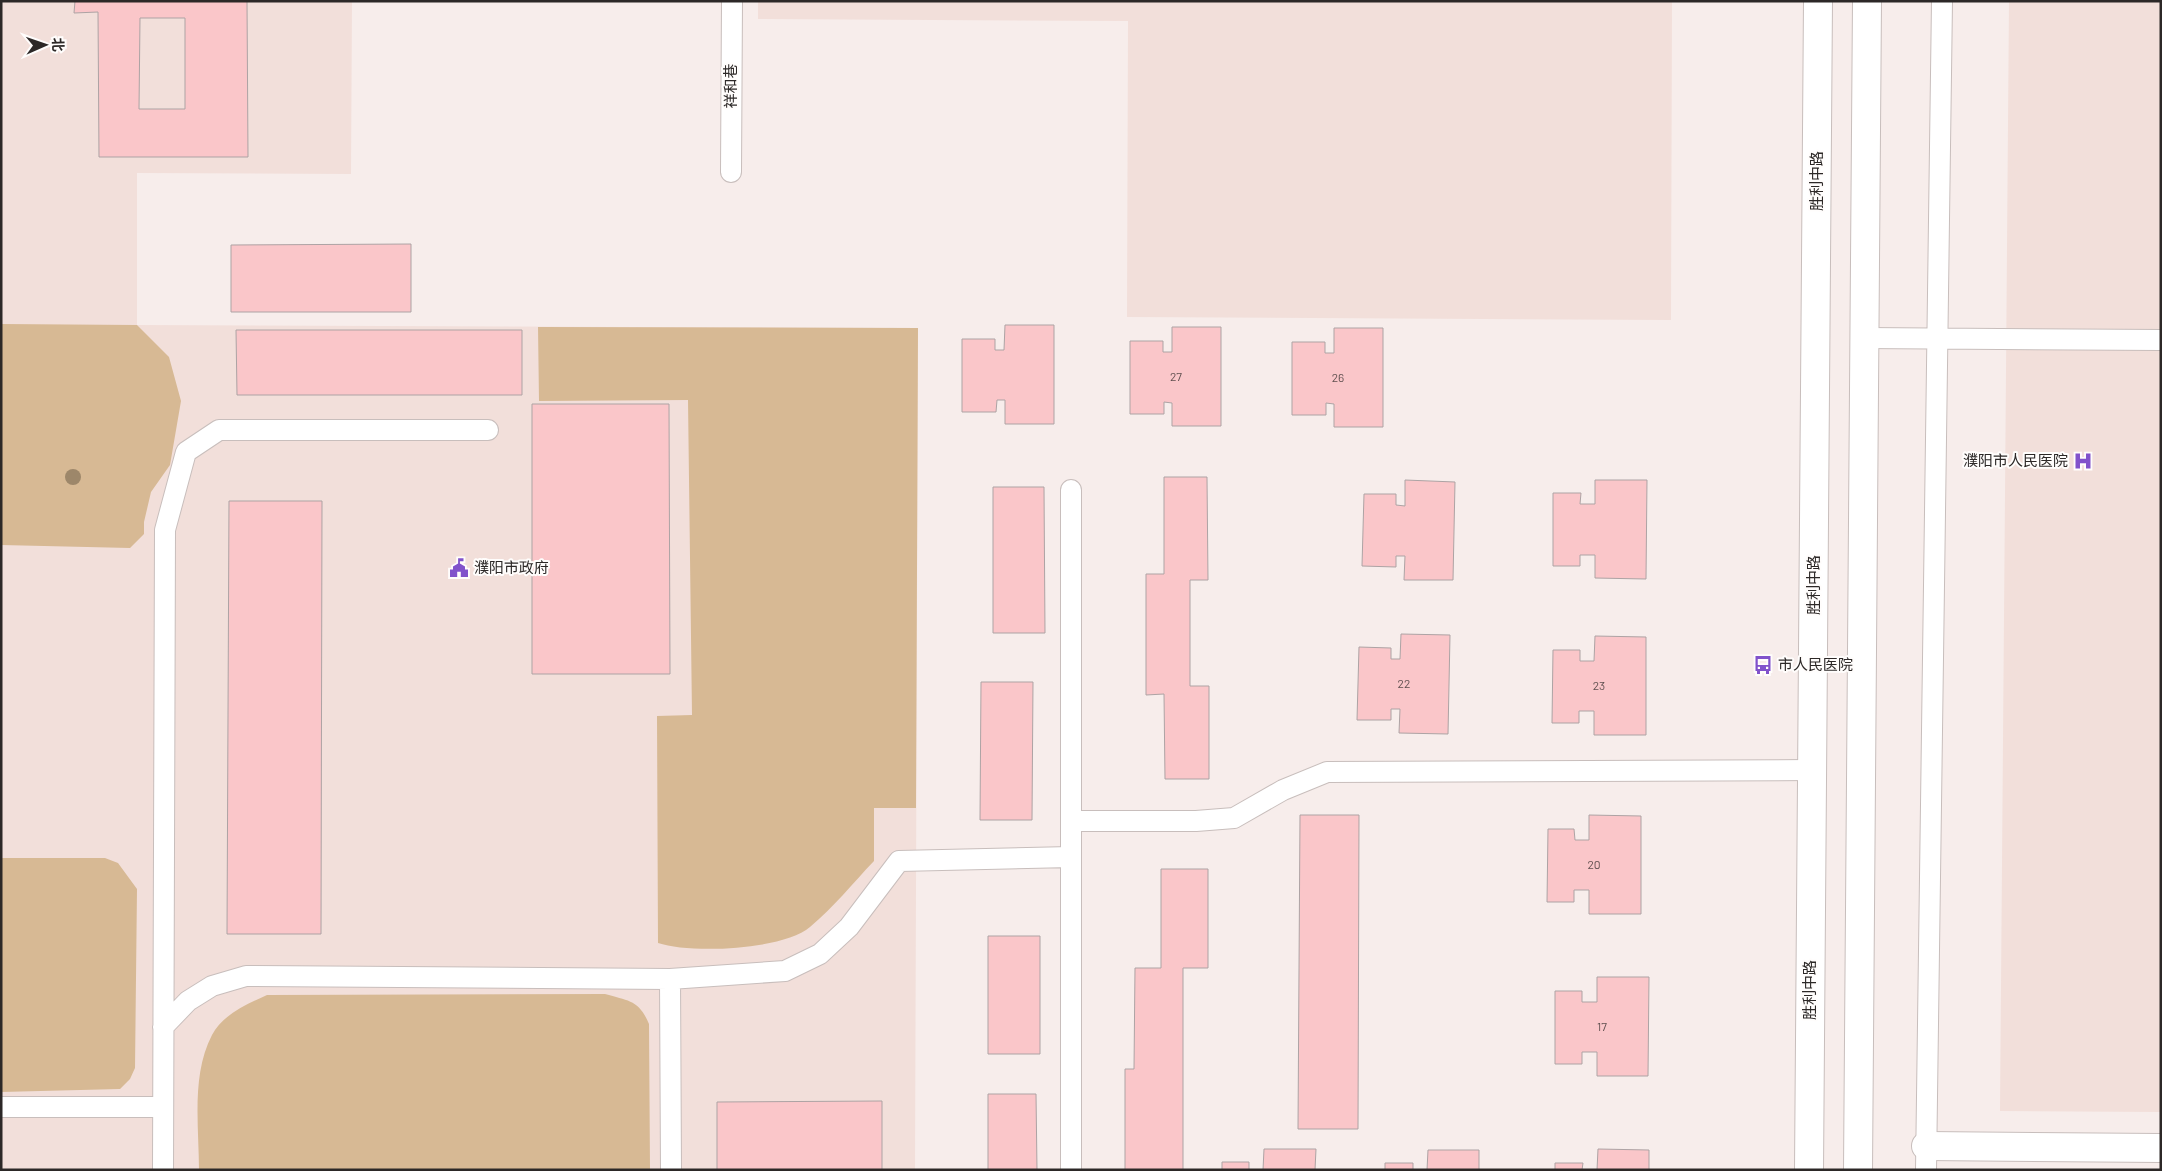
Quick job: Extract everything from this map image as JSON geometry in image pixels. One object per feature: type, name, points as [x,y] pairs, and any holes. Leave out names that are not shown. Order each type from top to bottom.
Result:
[{"type":"main road","name":"胜利中路","points":[[1809,1170],[1818,1]]},
{"type":"main road","points":[[1858,1170],[1867,1]]},
{"type":"main road","points":[[1926,1158],[2161,1148]]},
{"type":"lane","name":"祥和巷","points":[[731,172],[732,1]]},
{"type":"lane","points":[[1926,1158],[1942,1]]},
{"type":"lane","points":[[1864,338],[2161,340]]},
{"type":"lane","points":[[163,1170],[165,530],[186,452],[219,430],[488,430]]},
{"type":"lane","points":[[1071,490],[1071,1170]]},
{"type":"lane","points":[[1071,821],[1196,821],[1234,818],[1283,790],[1327,772],[1812,770]]},
{"type":"lane","points":[[163,1027],[188,1001],[212,986],[246,976],[670,979],[785,972],[820,954],[849,928],[900,861],[1071,856]]},
{"type":"lane","points":[[670,979],[671,1170]]},
{"type":"lane","points":[[1,1107],[163,1107]]},
{"type":"shaded area","name":"濮阳市政府","points":[[1,1],[352,1],[351,174],[137,173],[137,325],[918,328],[915,1170],[1,1170]]},
{"type":"shaded area","points":[[758,1],[1672,1],[1671,320],[1127,317],[1128,21],[758,19]]},
{"type":"shaded area","name":"濮阳市人民医院","points":[[2009,1],[2161,1],[2161,1112],[2000,1111]]},
{"type":"shaded area","points":[[1,324],[137,325],[169,357],[181,401],[170,465],[151,492],[144,522],[144,534],[130,548],[1,545]]},
{"type":"shaded area","points":[[538,327],[918,328],[916,808],[874,808],[874,861],[827,912],[810,927],[797,935],[780,941],[736,948],[692,948],[658,943],[657,716],[692,715],[688,400],[539,401]]},
{"type":"shaded area","points":[[1,858],[105,858],[118,863],[137,889],[135,1068],[130,1079],[120,1089],[1,1092]]},
{"type":"shaded area","points":[[605,994],[627,1000],[637,1006],[649,1024],[650,1170],[199,1170],[198,1101],[201,1067],[205,1051],[216,1028],[222,1022],[251,1002],[267,995]]},
{"type":"building","points":[[75,1],[247,1],[248,157],[99,157],[98,12],[74,13]],"holes":[[[140,18],[185,18],[185,109],[139,109]]]},
{"type":"building","points":[[411,244],[411,312],[231,312],[231,245]]},
{"type":"building","points":[[1005,325],[1054,325],[1054,424],[1005,424],[1005,400],[997,400],[996,412],[962,412],[962,339],[995,339],[995,350],[1004,350]]},
{"type":"building","points":[[1172,327],[1221,327],[1221,426],[1172,426],[1172,403],[1164,402],[1164,414],[1130,414],[1130,341],[1163,341],[1163,352],[1172,352]]},
{"type":"building","points":[[1334,328],[1383,328],[1383,427],[1334,427],[1334,404],[1326,403],[1326,415],[1292,415],[1292,342],[1325,342],[1325,353],[1334,353]]},
{"type":"building","points":[[236,330],[522,330],[522,395],[237,395]]},
{"type":"building","points":[[532,404],[669,404],[670,674],[532,674]]},
{"type":"building","points":[[1164,477],[1207,477],[1208,580],[1190,580],[1190,686],[1209,686],[1209,779],[1165,779],[1164,694],[1146,695],[1146,574],[1164,574]]},
{"type":"building","points":[[1405,480],[1455,482],[1453,580],[1404,580],[1405,556],[1396,556],[1396,567],[1362,566],[1364,494],[1396,494],[1396,505],[1405,506]]},
{"type":"building","points":[[1595,480],[1647,480],[1646,579],[1595,578],[1595,555],[1580,555],[1580,566],[1553,566],[1553,493],[1581,493],[1580,504],[1595,504]]},
{"type":"building","points":[[993,487],[1044,487],[1045,633],[993,633]]},
{"type":"building","points":[[229,501],[322,501],[321,934],[227,934]]},
{"type":"building","points":[[1401,634],[1450,635],[1448,734],[1399,733],[1400,709],[1391,709],[1391,720],[1357,720],[1359,647],[1391,648],[1391,659],[1400,659]]},
{"type":"building","points":[[1595,636],[1646,637],[1646,735],[1594,735],[1594,711],[1579,711],[1579,723],[1552,723],[1553,650],[1580,650],[1580,661],[1594,661]]},
{"type":"building","points":[[981,682],[1033,682],[1032,820],[980,820]]},
{"type":"building","points":[[1300,815],[1359,815],[1358,1129],[1298,1129]]},
{"type":"building","points":[[1589,815],[1641,816],[1641,914],[1589,914],[1589,890],[1574,890],[1574,902],[1547,902],[1548,829],[1574,829],[1575,840],[1589,840]]},
{"type":"building","points":[[1161,869],[1208,869],[1208,968],[1183,968],[1183,1170],[1125,1170],[1125,1069],[1134,1069],[1135,968],[1161,968]]},
{"type":"building","points":[[988,936],[1040,936],[1040,1054],[988,1054]]},
{"type":"building","points":[[1597,977],[1649,977],[1648,1076],[1597,1076],[1597,1052],[1582,1052],[1582,1064],[1555,1064],[1555,991],[1582,991],[1582,1002],[1597,1002]]},
{"type":"building","points":[[988,1094],[1036,1094],[1037,1170],[988,1170]]},
{"type":"building","points":[[882,1101],[882,1170],[717,1170],[717,1102]]},
{"type":"building","points":[[1264,1149],[1316,1149],[1315,1170],[1263,1170]]},
{"type":"building","points":[[1598,1149],[1649,1150],[1649,1170],[1597,1170]]},
{"type":"building","points":[[1428,1150],[1479,1150],[1479,1170],[1427,1170]]},
{"type":"building","points":[[1222,1162],[1249,1162],[1249,1170],[1222,1170]]},
{"type":"building","points":[[1385,1163],[1413,1163],[1413,1170],[1385,1170]]},
{"type":"building","points":[[1555,1163],[1583,1163],[1582,1170],[1555,1170]]},
{"type":"place","name":"濮阳市人民医院","points":[[2083,461]]},
{"type":"place","name":"濮阳市政府","points":[[459,568]]},
{"type":"place","name":"市人民医院","points":[[1763,665]]}]
